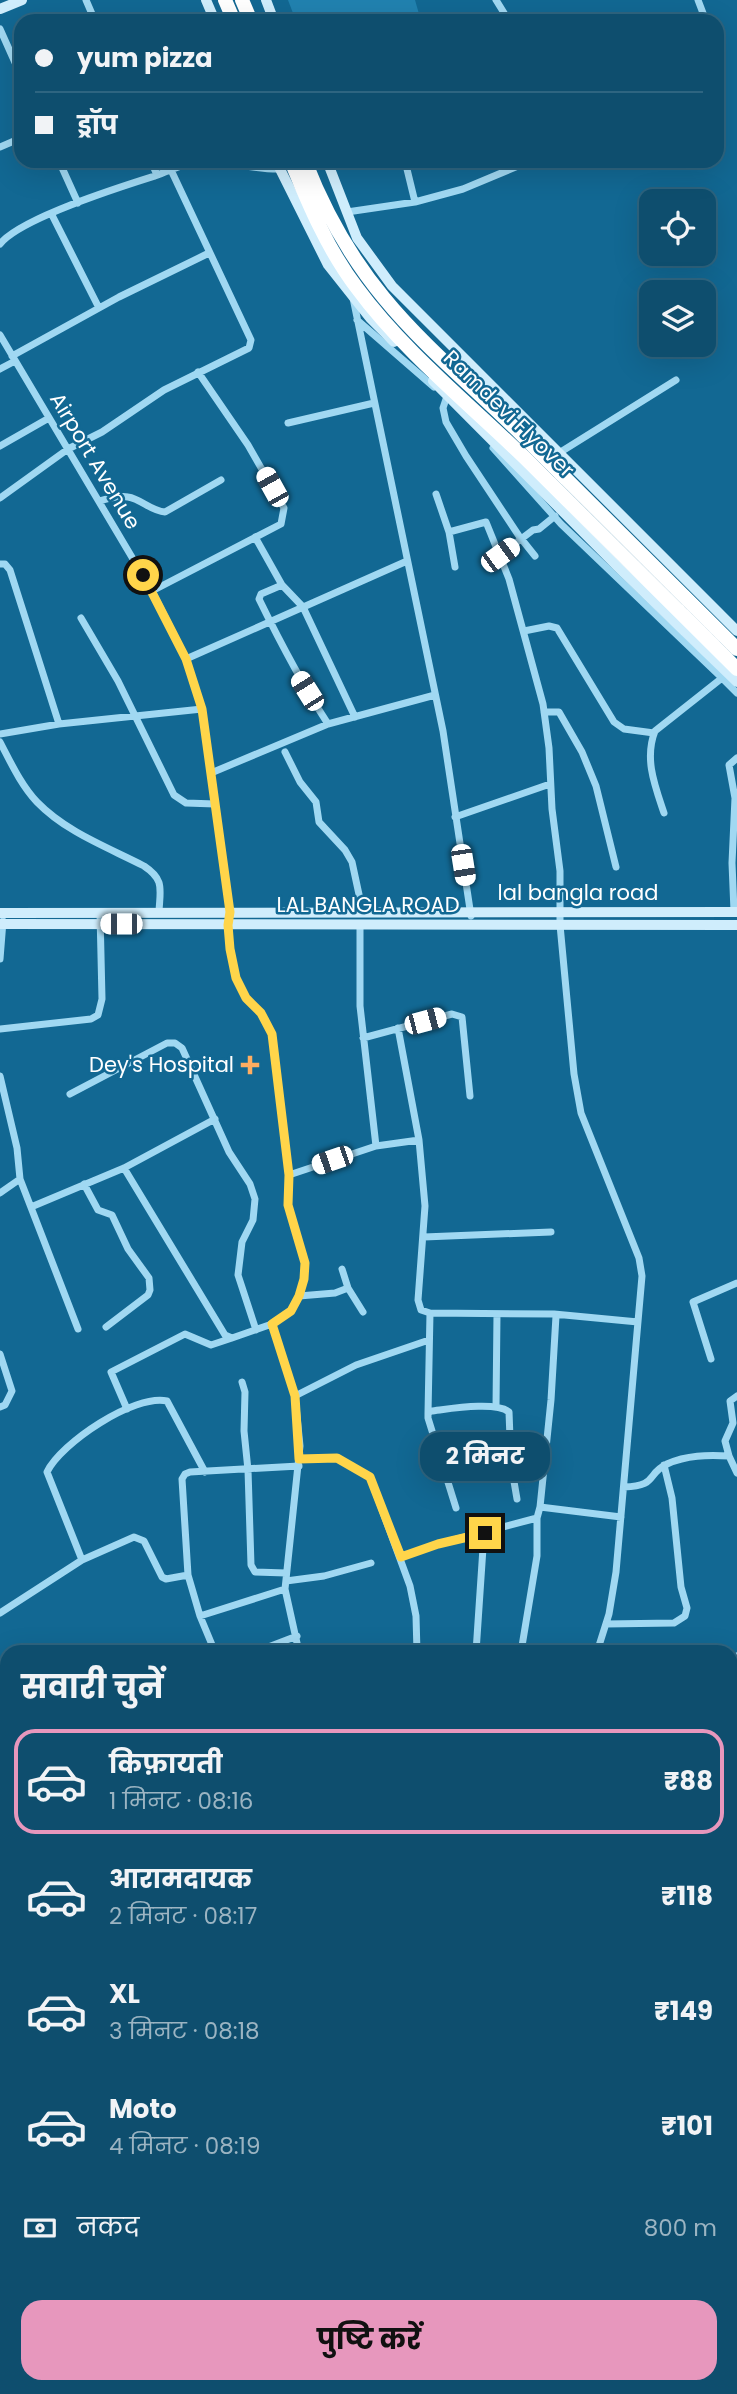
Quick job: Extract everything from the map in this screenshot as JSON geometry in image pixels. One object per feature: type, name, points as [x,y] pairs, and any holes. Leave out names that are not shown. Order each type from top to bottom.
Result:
[{"type":"highway","name":"Ramdevi Flyover","points":[[284,168],[357,288],[376,312],[406,345],[529,462],[737,669]]},
{"type":"highway","name":"Ramdevi Flyover","points":[[308,168],[327,212],[347,248],[383,298],[406,324],[531,443],[737,649]]},
{"type":"main road","points":[[0,9],[22,0]]},
{"type":"main road","points":[[284,168],[328,265],[370,318],[737,682]]},
{"type":"main road","points":[[330,168],[357,237],[392,286],[737,631]]},
{"type":"main road","name":"lal bangla road","points":[[1,918],[100,918],[159,912],[230,912],[361,918],[471,918],[560,912],[735,911]]},
{"type":"main road","points":[[159,912],[161,925]]},
{"type":"main road","name":"LAL BANGLA ROAD","points":[[100,918],[161,925],[228,925],[361,918]]},
{"type":"main road","name":"LAL BANGLA ROAD","points":[[471,918],[560,925],[737,925]]},
{"type":"street","points":[[0,29],[14,60]]},
{"type":"street","points":[[0,52],[9,48]]},
{"type":"street","points":[[63,168],[78,203]]},
{"type":"street","points":[[154,168],[157,175]]},
{"type":"street","points":[[0,244],[8,234],[78,203],[176,168]]},
{"type":"street","points":[[407,168],[415,202]]},
{"type":"street","points":[[346,212],[415,202],[463,189],[513,168]]},
{"type":"street","points":[[0,498],[68,449],[102,432],[164,390],[246,350],[251,344],[171,170]]},
{"type":"street","points":[[52,215],[99,308]]},
{"type":"street","points":[[0,369],[99,308],[209,253]]},
{"type":"street","points":[[352,295],[435,695],[471,918]]},
{"type":"street","points":[[357,320],[446,399],[555,516],[737,692]]},
{"type":"street","name":"Airport Avenue","points":[[0,335],[152,591],[186,659],[202,709],[230,912],[228,925],[231,962],[246,998],[261,1013],[272,1034],[289,1175],[288,1205],[305,1263],[299,1296]]},
{"type":"street","points":[[152,591],[281,524],[284,514],[284,508],[248,444],[198,372]]},
{"type":"street","points":[[559,453],[676,380]]},
{"type":"street","points":[[446,399],[443,408],[446,422],[466,456],[535,556]]},
{"type":"street","points":[[288,423],[374,403]]},
{"type":"street","points":[[0,446],[49,418]]},
{"type":"street","points":[[99,502],[129,497],[165,512],[221,480]]},
{"type":"street","points":[[436,494],[449,532],[455,567]]},
{"type":"street","points":[[500,555],[555,516]]},
{"type":"street","points":[[449,532],[486,522],[500,555],[524,632],[544,712],[549,748],[550,784],[560,871],[560,925],[574,1074],[581,1113],[639,1258],[642,1276],[616,1572],[599,1645]]},
{"type":"street","points":[[256,537],[282,584],[303,607],[355,717]]},
{"type":"street","points":[[186,659],[407,561]]},
{"type":"street","points":[[0,564],[10,570],[59,724]]},
{"type":"street","points":[[282,584],[259,597],[296,674],[328,724]]},
{"type":"street","points":[[81,618],[118,681],[174,795],[186,803],[215,804]]},
{"type":"street","points":[[524,632],[549,626],[557,628],[614,722],[624,729],[654,733]]},
{"type":"street","points":[[664,813],[649,761],[654,733],[659,726],[722,678]]},
{"type":"street","points":[[211,773],[328,724],[435,695]]},
{"type":"street","points":[[0,734],[59,724],[202,709]]},
{"type":"street","points":[[544,712],[559,712],[582,752],[596,786],[616,867]]},
{"type":"street","points":[[0,742],[16,773],[36,801],[62,824],[156,874],[160,880],[159,912]]},
{"type":"street","points":[[285,752],[300,782],[316,802],[319,822],[345,850],[352,862],[361,918],[360,1006],[376,1146]]},
{"type":"street","points":[[735,911],[732,863],[735,798],[729,765],[737,758]]},
{"type":"street","points":[[455,817],[550,784]]},
{"type":"street","points":[[0,959],[1,918]]},
{"type":"street","points":[[0,1029],[91,1019],[98,1014],[102,999],[100,918]]},
{"type":"street","points":[[363,1038],[452,1014],[462,1017],[470,1096]]},
{"type":"street","points":[[398,1028],[419,1140],[425,1206],[419,1306],[421,1310],[430,1313],[554,1314],[638,1322]]},
{"type":"street","points":[[70,1094],[167,1043],[174,1043],[182,1048],[229,1152],[250,1184],[255,1199],[253,1220],[242,1242],[238,1275],[256,1330]]},
{"type":"street","points":[[0,1076],[17,1148],[20,1179],[78,1329]]},
{"type":"street","points":[[31,1207],[124,1168],[215,1119]]},
{"type":"street","points":[[289,1175],[376,1146],[419,1140]]},
{"type":"street","points":[[124,1168],[225,1335],[232,1338]]},
{"type":"street","points":[[0,1193],[20,1179]]},
{"type":"street","points":[[84,1184],[98,1210],[112,1214],[128,1249],[149,1278],[148,1295],[106,1327]]},
{"type":"street","points":[[424,1237],[551,1233]]},
{"type":"street","points":[[342,1269],[348,1288],[363,1312]]},
{"type":"street","points":[[711,1359],[693,1302],[737,1283]]},
{"type":"street","points":[[127,1409],[111,1373],[185,1334],[211,1345],[272,1324],[291,1311],[299,1296],[335,1293],[348,1288]]},
{"type":"street","points":[[430,1313],[428,1413],[456,1508]]},
{"type":"street","points":[[496,1407],[497,1314]]},
{"type":"street","points":[[522,1645],[537,1556],[537,1518],[551,1400],[556,1321],[554,1314]]},
{"type":"street","points":[[272,1324],[295,1396],[299,1463],[286,1581],[298,1645]]},
{"type":"street","points":[[295,1396],[356,1365],[429,1340]]},
{"type":"street","points":[[0,1354],[12,1391],[5,1405],[0,1407]]},
{"type":"street","points":[[242,1382],[245,1392],[244,1431],[252,1570],[286,1581]]},
{"type":"street","points":[[737,1396],[730,1401],[735,1418],[725,1441],[737,1473]]},
{"type":"street","points":[[82,1560],[47,1472],[60,1454],[91,1429],[127,1409],[157,1399],[167,1401],[205,1472]]},
{"type":"street","points":[[428,1413],[496,1407],[509,1412],[511,1464],[517,1499]]},
{"type":"street","points":[[624,1487],[646,1484],[664,1465],[699,1455],[729,1457]]},
{"type":"street","points":[[212,1645],[187,1576],[182,1479],[185,1474],[248,1470],[337,1458],[370,1477],[401,1557],[414,1601],[417,1645]]},
{"type":"street","points":[[606,1624],[674,1623],[685,1616],[687,1608],[681,1587],[672,1498],[664,1465]]},
{"type":"street","points":[[540,1507],[621,1517]]},
{"type":"street","points":[[401,1557],[438,1544],[537,1518]]},
{"type":"street","points":[[477,1645],[485,1533]]},
{"type":"street","points":[[1,1610],[82,1560],[134,1537],[144,1541],[162,1577],[166,1579],[187,1576]]},
{"type":"street","points":[[200,1616],[286,1581],[324,1576],[372,1563]]},
{"type":"street","points":[[273,1645],[297,1636]]},
{"type":"shaded area","points":[[288,0],[415,0],[419,14],[293,14]]},
{"type":"place","name":"Dey's Hospital","points":[[250,1065]]},
{"type":"route","points":[[143,575],[186,659],[202,709],[230,912],[228,925],[231,962],[246,998],[261,1013],[272,1034],[289,1175],[288,1205],[305,1263],[304,1279],[291,1311],[272,1324],[295,1396],[299,1459],[337,1458],[370,1477],[401,1557],[438,1544],[485,1533]]}]
